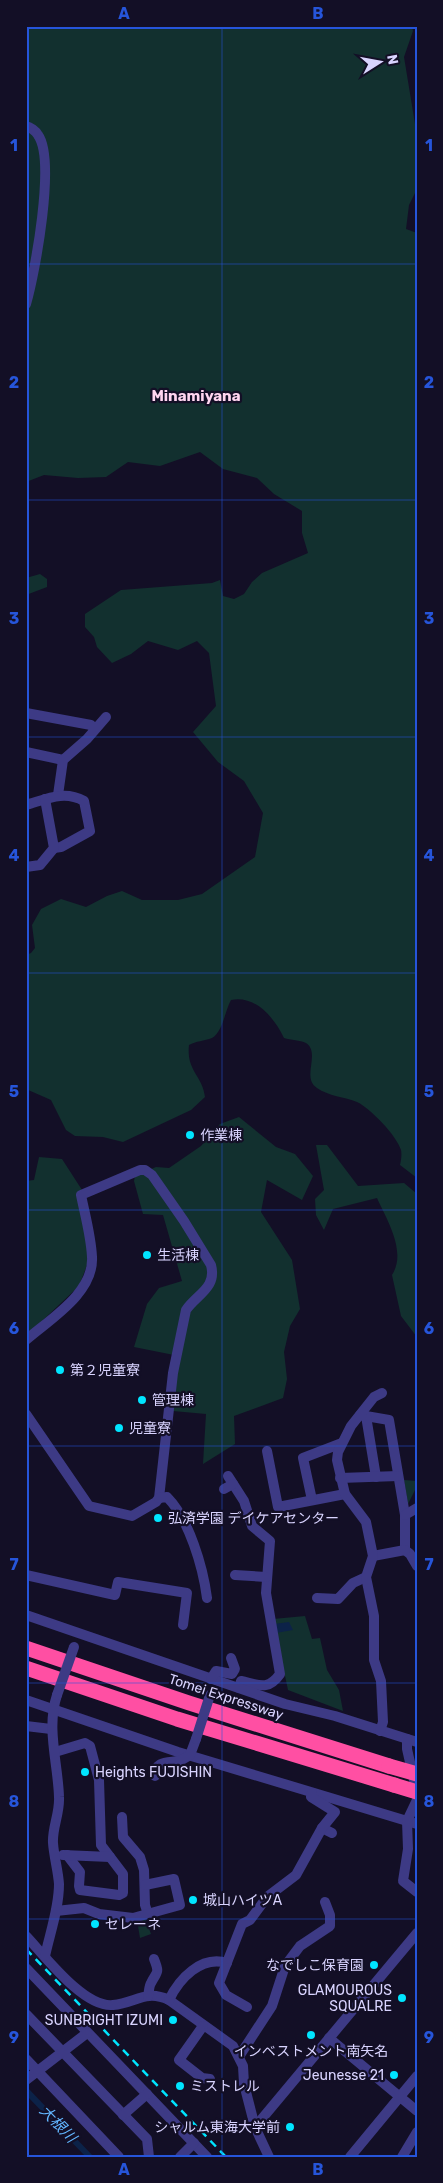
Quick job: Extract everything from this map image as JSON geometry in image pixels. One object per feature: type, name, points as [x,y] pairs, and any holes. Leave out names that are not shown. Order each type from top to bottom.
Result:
[{"type":"highway","name":"Tomei Expressway","points":[[26,1648],[180,1700],[417,1774]]},
{"type":"highway","points":[[26,1668],[186,1722],[417,1792]]},
{"type":"street","points":[[26,126],[38,134],[42,144],[46,189],[43,216],[26,304]]},
{"type":"street","points":[[26,713],[91,725],[94,729]]},
{"type":"street","points":[[58,795],[63,760],[87,739],[106,717]]},
{"type":"street","points":[[26,752],[63,760]]},
{"type":"street","points":[[26,805],[58,795],[75,796],[84,801],[90,831],[61,847],[54,848]]},
{"type":"street","points":[[26,867],[40,865],[48,858],[54,848],[45,800]]},
{"type":"street","points":[[26,1340],[72,1300],[88,1276],[92,1257],[82,1195],[140,1170],[145,1170],[152,1175],[184,1221],[211,1265],[213,1273],[207,1290],[191,1302],[186,1310],[173,1373],[159,1498],[156,1502],[132,1516],[89,1506],[26,1414]]},
{"type":"street","points":[[380,1731],[383,1722],[380,1681],[374,1660],[374,1616],[366,1577],[373,1556],[366,1522],[345,1494],[337,1460],[342,1443],[351,1426],[363,1415],[374,1397],[382,1393]]},
{"type":"street","points":[[363,1415],[389,1420],[405,1515],[405,1550],[416,1563]]},
{"type":"street","points":[[363,1415],[376,1477]]},
{"type":"street","points":[[312,1500],[303,1458],[342,1443]]},
{"type":"street","points":[[267,1451],[278,1507],[345,1494]]},
{"type":"street","points":[[340,1478],[398,1476]]},
{"type":"street","points":[[229,1483],[244,1501],[252,1526],[270,1541],[266,1593],[280,1674],[273,1683],[265,1686],[241,1681],[238,1688]]},
{"type":"street","points":[[159,1498],[167,1497],[176,1507],[196,1551],[205,1578],[207,1598]]},
{"type":"street","points":[[405,1515],[417,1508]]},
{"type":"street","points":[[373,1556],[405,1550]]},
{"type":"street","points":[[26,1575],[115,1595],[118,1582],[187,1593],[183,1625]]},
{"type":"street","points":[[236,1575],[266,1577]]},
{"type":"street","points":[[317,1598],[338,1599],[353,1583],[366,1577]]},
{"type":"street","points":[[26,1615],[213,1680],[412,1740],[407,1749],[417,1792]]},
{"type":"street","points":[[45,1956],[56,1910],[59,1885],[53,1841],[59,1810],[55,1752],[51,1729],[52,1709],[79,1635]]},
{"type":"street","points":[[155,1776],[157,1768],[163,1762],[180,1760],[190,1755],[216,1671],[232,1674],[235,1669],[231,1658]]},
{"type":"street","points":[[26,1700],[190,1755],[412,1823]]},
{"type":"street","points":[[26,1726],[51,1729]]},
{"type":"street","points":[[55,1752],[85,1743],[90,1746],[99,1780],[101,1844],[123,1874],[123,1893],[119,1895],[80,1890],[80,1872],[67,1855]]},
{"type":"street","points":[[247,2007],[226,1995],[220,1988],[219,1983],[242,1924],[250,1920],[268,1897],[296,1875],[322,1828],[334,1812],[311,1797],[312,1792]]},
{"type":"street","points":[[417,1800],[403,1881],[417,1892]]},
{"type":"street","points":[[122,1818],[123,1837],[140,1857],[144,1870],[145,1905],[148,1914]]},
{"type":"street","points":[[322,1828],[332,1833]]},
{"type":"street","points":[[55,1855],[110,1857]]},
{"type":"street","points":[[56,1910],[84,1908],[99,1914],[133,1918],[180,1905],[174,1878],[145,1885]]},
{"type":"street","points":[[240,2055],[272,2006],[285,1966],[300,1946],[330,1926],[330,1915],[325,1902]]},
{"type":"street","points":[[255,2127],[328,2038],[413,1945],[417,1933]]},
{"type":"street","points":[[26,1936],[88,1998],[102,2005],[122,2004],[158,1995],[169,2000],[203,2026],[234,2046],[240,2055],[243,2066],[244,2084],[255,2127],[269,2157]]},
{"type":"street","points":[[148,1996],[151,1983],[157,1975],[158,1969],[154,1959]]},
{"type":"street","points":[[169,2000],[186,1974],[202,1966],[220,1961],[227,1963]]},
{"type":"street","points":[[26,1968],[207,2157]]},
{"type":"street","points":[[26,2014],[147,2139],[149,2157]]},
{"type":"street","points":[[203,2026],[179,2060],[205,2081]]},
{"type":"street","points":[[26,2080],[87,2032]]},
{"type":"street","points":[[328,2038],[417,2111]]},
{"type":"street","points":[[26,2059],[119,2157]]},
{"type":"street","points":[[350,2157],[417,2076]]},
{"type":"street","points":[[124,2114],[147,2094]]},
{"type":"street","points":[[402,2157],[417,2132]]},
{"type":"street","points":[[180,2157],[194,2143]]},
{"type":"green space","points":[[26,26],[412,26],[413,31],[404,57],[417,136],[417,189],[409,205],[406,229],[417,233],[417,1178],[400,1165],[401,1150],[398,1144],[369,1110],[357,1102],[326,1093],[313,1084],[310,1072],[312,1053],[310,1047],[304,1042],[284,1038],[275,1022],[263,1009],[256,1004],[240,999],[231,1000],[216,1035],[189,1045],[190,1061],[204,1090],[205,1097],[191,1110],[123,1142],[103,1137],[75,1136],[66,1130],[51,1100],[26,1089],[26,955],[35,948],[32,925],[41,909],[61,899],[86,907],[107,896],[122,891],[142,900],[178,900],[202,894],[255,857],[263,813],[244,781],[218,762],[193,732],[216,706],[209,653],[197,641],[178,650],[148,641],[131,654],[112,663],[97,647],[94,637],[85,627],[85,614],[121,590],[212,583],[220,580],[223,596],[234,599],[244,594],[252,582],[262,573],[308,553],[302,533],[302,511],[274,494],[257,478],[223,469],[200,452],[160,466],[128,462],[106,477],[78,478],[44,475],[26,482]]},
{"type":"green space","points":[[40,574],[47,579],[47,587],[26,595],[26,578]]},
{"type":"green space","points":[[239,1117],[276,1147],[295,1154],[313,1176],[302,1200],[267,1180],[261,1212],[292,1260],[300,1309],[290,1326],[284,1352],[287,1379],[283,1398],[234,1416],[235,1444],[203,1464],[206,1414],[173,1411],[179,1356],[134,1347],[147,1304],[159,1288],[182,1281],[163,1215],[143,1214],[134,1181],[135,1176],[156,1167],[169,1168],[201,1146],[220,1124]]},
{"type":"green space","points":[[316,1145],[327,1145],[358,1186],[404,1183],[417,1194],[417,1337],[401,1316],[392,1275],[396,1266],[397,1256],[394,1236],[377,1198],[333,1209],[324,1230],[316,1215],[315,1199],[324,1190]]},
{"type":"green space","points":[[39,1157],[62,1159],[82,1190],[87,1265],[79,1286],[26,1336],[26,1181],[34,1180]]},
{"type":"green space","points":[[404,1480],[417,1481],[417,1486],[408,1504]]},
{"type":"green space","points":[[305,1616],[312,1639],[320,1638],[327,1670],[339,1690],[343,1711],[288,1690],[273,1619]]},
{"type":"green space","points":[[145,1918],[151,1934],[140,1938],[137,1920]]},
{"type":"water","points":[[289,1622],[293,1630],[276,1633],[274,1624]]},
{"type":"water","name":"大根川","points":[[26,2086],[94,2157],[86,2157],[26,2095]]},
{"type":"railway","points":[[26,1949],[226,2157]]},
{"type":"place","name":"作業棟","points":[[190,1135]]},
{"type":"place","name":"生活棟","points":[[147,1255]]},
{"type":"place","name":"第２児童寮","points":[[60,1370]]},
{"type":"place","name":"管理棟","points":[[142,1400]]},
{"type":"place","name":"児童寮","points":[[119,1428]]},
{"type":"place","name":"弘済学園 デイケアセンター","points":[[158,1518]]},
{"type":"place","name":"Heights FUJISHIN","points":[[85,1772]]},
{"type":"place","name":"城山ハイツA","points":[[193,1900]]},
{"type":"place","name":"セレーネ","points":[[95,1924]]},
{"type":"place","name":"なでしこ保育園","points":[[374,1965]]},
{"type":"place","name":"GLAMOUROUS SQUALRE","points":[[402,1998]]},
{"type":"place","name":"SUNBRIGHT IZUMI","points":[[173,2020]]},
{"type":"place","name":"インベストメント南矢名","points":[[311,2035]]},
{"type":"place","name":"Jeunesse 21","points":[[394,2075]]},
{"type":"place","name":"ミストレル","points":[[180,2086]]},
{"type":"place","name":"シャルム東海大学前","points":[[290,2127]]},
{"type":"district","name":"Minamiyana","points":[[196,396]]}]
